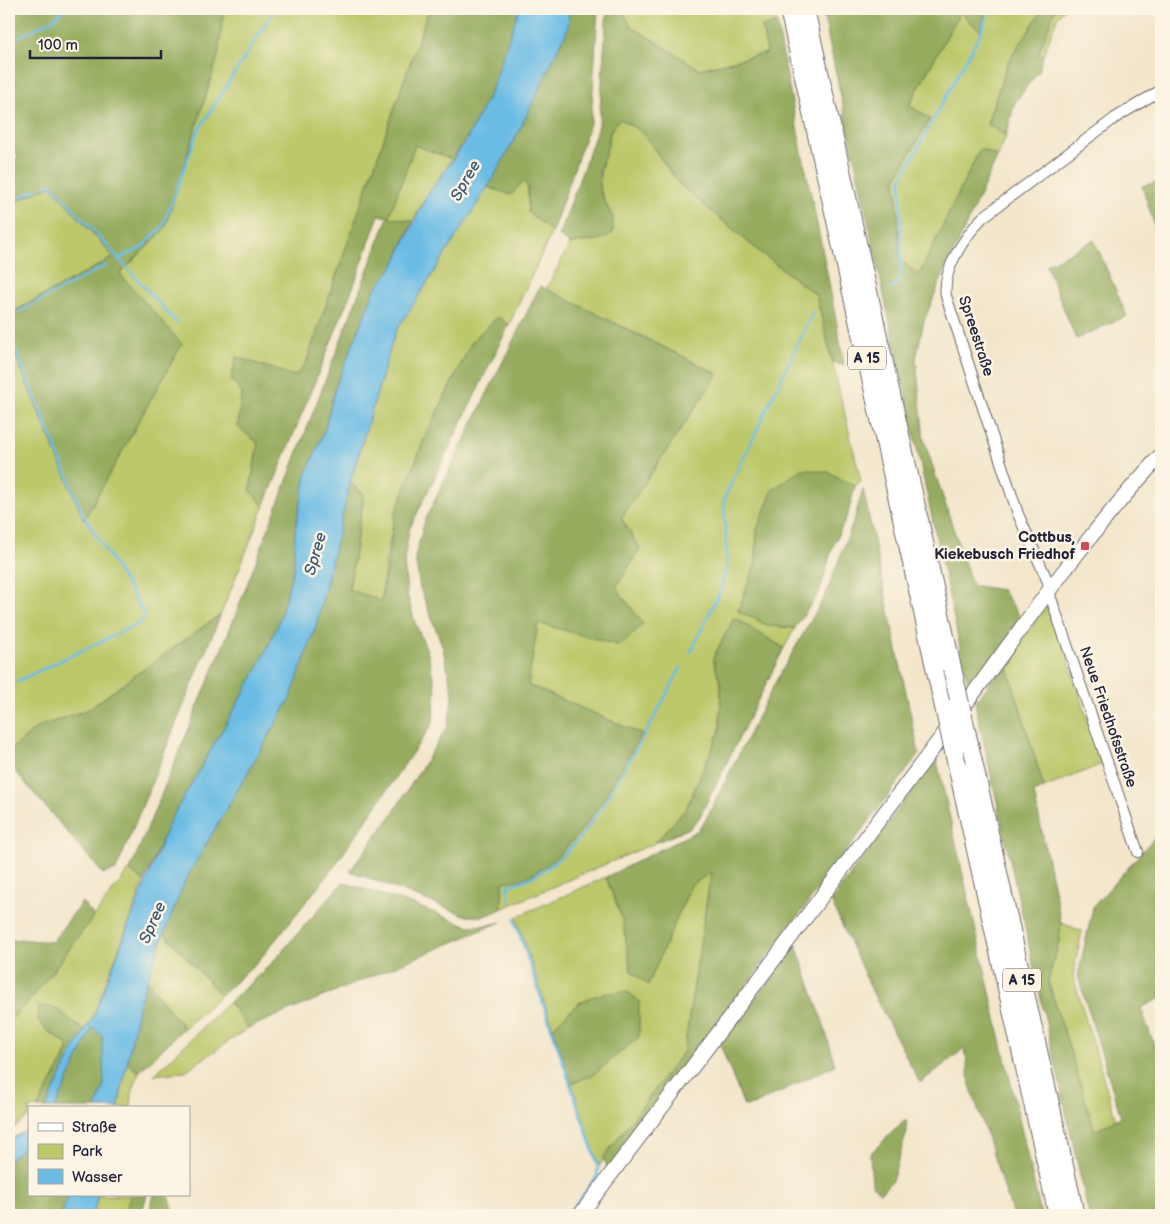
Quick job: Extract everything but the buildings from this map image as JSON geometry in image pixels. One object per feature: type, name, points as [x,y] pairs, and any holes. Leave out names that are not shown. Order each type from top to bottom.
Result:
[{"type":"highway","name":"A 15","points":[[789,9],[1058,1215]]},
{"type":"highway","name":"A 15","points":[[805,9],[1075,1215]]},
{"type":"street","name":"Spreestraße","points":[[1050,591],[1018,514],[946,296],[945,284],[948,274],[971,231],[982,218],[1115,118],[1161,90]]},
{"type":"street","points":[[580,1215],[827,891],[1050,591],[1140,478],[1161,455]]},
{"type":"street","name":"Neue Friedhofsstraße","points":[[1050,591],[1138,852]]},
{"type":"green space","points":[[9,9],[224,9],[218,56],[165,228],[120,274],[182,344],[84,520],[9,340],[9,315],[114,257],[51,186],[9,204],[9,172],[18,156],[9,145]]},
{"type":"green space","points":[[224,9],[429,9],[306,363],[295,376],[236,357],[242,392],[238,427],[258,443],[250,490],[264,507],[221,614],[87,710],[38,727],[9,751],[9,340],[84,519],[120,274],[165,228],[218,56]]},
{"type":"green space","points":[[429,9],[519,9],[484,106],[452,159],[415,145],[389,217],[413,221],[393,267],[375,289],[336,386],[324,432],[306,475],[295,530],[294,567],[278,625],[258,668],[169,823],[144,882],[130,870],[230,629],[388,217],[379,215],[354,285],[264,507],[250,490],[258,443],[238,427],[242,393],[231,380],[236,357],[295,376],[306,363]]},
{"type":"green space","points":[[569,9],[598,9],[591,120],[552,232],[528,212],[528,187],[523,181],[511,195],[488,187],[517,135],[568,28]]},
{"type":"green space","points":[[607,9],[621,9],[631,26],[699,69],[767,53],[762,27],[777,23],[844,365],[833,363],[816,295],[761,253],[679,184],[642,132],[620,119],[610,131],[607,149],[599,172],[600,192],[613,218],[613,233],[602,239],[570,244],[559,236],[599,125]]},
{"type":"green space","points":[[621,9],[774,9],[777,23],[762,27],[767,53],[699,69],[631,26]]},
{"type":"green space","points":[[822,9],[987,9],[980,31],[960,12],[909,105],[930,119],[896,178],[900,260],[919,275],[980,149],[998,156],[924,321],[916,359],[924,440],[972,585],[1002,590],[1022,619],[970,693]]},
{"type":"green space","points":[[987,9],[1043,9],[1008,62],[987,123],[1006,136],[998,156],[980,149],[919,275],[900,260],[896,178],[930,119],[909,106],[960,12],[980,31]]},
{"type":"green space","points":[[1043,9],[1055,9],[1038,54],[1043,56],[1039,71],[1015,102],[1006,136],[987,124],[1008,62]]},
{"type":"green space","points":[[1055,9],[1064,9],[1057,18],[1043,56],[1038,55]]},
{"type":"green space","points":[[620,119],[642,132],[679,184],[761,253],[816,295],[861,481],[855,486],[828,472],[757,529],[756,562],[738,611],[769,626],[795,628],[784,648],[734,618],[713,658],[721,685],[720,730],[686,809],[655,843],[501,909],[503,882],[524,878],[642,734],[528,685],[538,623],[621,646],[616,587],[640,549],[621,518],[718,374],[546,289],[570,244],[602,239],[613,218],[604,199],[600,178],[610,134]]},
{"type":"green space","points":[[415,145],[452,159],[426,197],[413,221],[388,217]]},
{"type":"green space","points":[[523,181],[528,187],[528,212],[552,232],[509,325],[498,317],[473,340],[425,437],[395,515],[386,559],[381,601],[349,590],[364,494],[350,483],[395,332],[488,187],[511,195]]},
{"type":"green space","points":[[1161,181],[1161,245],[1142,186]]},
{"type":"green space","points":[[51,186],[114,257],[9,314],[9,204]]},
{"type":"green space","points":[[1094,240],[1127,316],[1076,339],[1046,265]]},
{"type":"green space","points":[[540,286],[718,374],[621,518],[640,549],[616,587],[643,624],[621,646],[538,623],[528,685],[642,734],[606,795],[578,835],[562,852],[545,867],[525,878],[503,882],[501,909],[485,916],[467,916],[350,871],[393,813],[448,726],[453,693],[442,645],[420,588],[415,557],[425,520]]},
{"type":"green space","points":[[498,317],[509,325],[409,530],[404,561],[407,594],[415,623],[427,650],[436,689],[433,723],[334,867],[260,959],[221,995],[164,933],[186,879],[290,699],[316,626],[350,483],[364,494],[349,589],[381,601],[395,515],[425,437],[473,340]]},
{"type":"green space","points":[[802,469],[828,472],[855,486],[848,514],[833,546],[820,591],[795,628],[769,626],[738,611],[756,562],[757,529],[773,489]]},
{"type":"green space","points":[[863,489],[919,754],[609,1169],[603,1158],[684,1051],[711,873],[691,885],[648,985],[631,971],[623,922],[606,877],[697,831],[704,823],[775,683],[826,594],[855,517]]},
{"type":"green space","points":[[1050,602],[1102,764],[1044,788],[1006,661]]},
{"type":"green space","points":[[221,614],[116,870],[103,874],[9,764],[9,751],[38,727],[87,710]]},
{"type":"green space","points":[[734,618],[784,648],[699,818],[690,828],[655,843],[686,809],[720,730],[721,685],[713,658]]},
{"type":"green space","points":[[1006,661],[1044,788],[1034,793],[1061,923],[1059,941],[1048,981],[1095,1131],[1121,1117],[1078,976],[1093,907],[1161,830],[1161,998],[1141,1008],[1161,1064],[1161,1215],[1089,1215],[975,703]]},
{"type":"green space","points":[[936,757],[1041,1215],[1013,1215],[970,1085],[965,1048],[920,1083],[874,995],[831,901]]},
{"type":"green space","points":[[129,870],[144,882],[92,1020],[84,1031],[56,1008],[44,1028],[69,1046],[64,1060],[39,1106],[28,1106],[28,1117],[15,1128],[9,1121],[9,1021],[32,998]]},
{"type":"green space","points":[[711,872],[684,1051],[599,1166],[571,1083],[592,1076],[582,1000],[553,1028],[516,917],[606,877],[623,922],[631,971],[648,984],[691,885]]},
{"type":"green space","points":[[343,882],[417,906],[468,926],[489,925],[501,922],[248,1028],[229,1002],[269,966]]},
{"type":"green space","points":[[82,902],[94,916],[32,998],[9,1021],[9,941],[19,939],[52,942]]},
{"type":"green space","points":[[1061,923],[1082,931],[1073,976],[1116,1120],[1095,1131],[1048,981],[1059,941]]},
{"type":"green space","points":[[164,933],[221,995],[184,1028],[147,981]]},
{"type":"green space","points":[[796,945],[823,1022],[835,1065],[753,1105],[744,1106],[720,1044]]},
{"type":"green space","points":[[147,981],[184,1028],[139,1072],[127,1063],[139,1003]]},
{"type":"green space","points":[[628,992],[639,1001],[639,1037],[592,1076],[571,1083],[553,1028],[570,1010],[594,996]]},
{"type":"green space","points":[[229,1002],[248,1028],[184,1072],[154,1075]]},
{"type":"green space","points":[[39,1006],[56,1008],[84,1031],[47,1106],[38,1106],[64,1060],[69,1046],[44,1028],[38,1019]]},
{"type":"green space","points":[[93,1026],[102,1035],[104,1084],[97,1106],[56,1106]]},
{"type":"green space","points":[[127,1063],[139,1072],[132,1094],[131,1106],[118,1106]]},
{"type":"green space","points":[[906,1119],[907,1131],[892,1181],[880,1193],[872,1184],[870,1154]]},
{"type":"green space","points":[[28,1146],[28,1196],[68,1196],[62,1215],[9,1215],[9,1159]]},
{"type":"green space","points":[[98,1196],[131,1196],[124,1215],[93,1215]]},
{"type":"green space","points":[[131,1196],[147,1196],[141,1215],[124,1215]]},
{"type":"green space","points":[[154,1196],[169,1196],[175,1215],[148,1215]]},
{"type":"water","name":"Spree","points":[[519,9],[569,9],[568,28],[517,135],[488,187],[395,333],[350,483],[316,626],[290,699],[186,879],[139,1003],[118,1106],[97,1106],[104,1084],[102,1036],[93,1027],[56,1106],[47,1106],[72,1052],[92,1020],[169,823],[258,668],[278,625],[294,567],[295,530],[306,475],[324,432],[336,386],[375,289],[393,267],[426,197],[466,141],[492,89]]},
{"type":"water","points":[[28,1130],[28,1146],[9,1159],[9,1140]]},
{"type":"water","points":[[68,1196],[98,1196],[93,1215],[62,1215]]},
{"type":"waterway","points":[[9,42],[54,19],[64,9]]},
{"type":"waterway","points":[[120,258],[141,248],[163,226],[198,131],[275,9]]},
{"type":"waterway","points":[[891,289],[898,282],[901,273],[901,179],[981,32],[989,9]]},
{"type":"waterway","points":[[46,186],[51,184],[177,323]]},
{"type":"waterway","points":[[9,202],[37,189]]},
{"type":"waterway","points":[[9,317],[106,265]]},
{"type":"waterway","points":[[691,652],[721,589],[727,563],[724,499],[813,312]]},
{"type":"waterway","points":[[9,334],[83,514],[145,615],[140,623],[9,685]]},
{"type":"waterway","points":[[510,901],[507,886],[528,879],[546,869],[562,856],[590,825],[638,745],[681,667]]},
{"type":"waterway","points":[[514,918],[598,1166],[597,1176],[567,1215]]},
{"type":"place","name":"Cottbus, Kiekebusch Friedhof","points":[[1085,546]]}]
